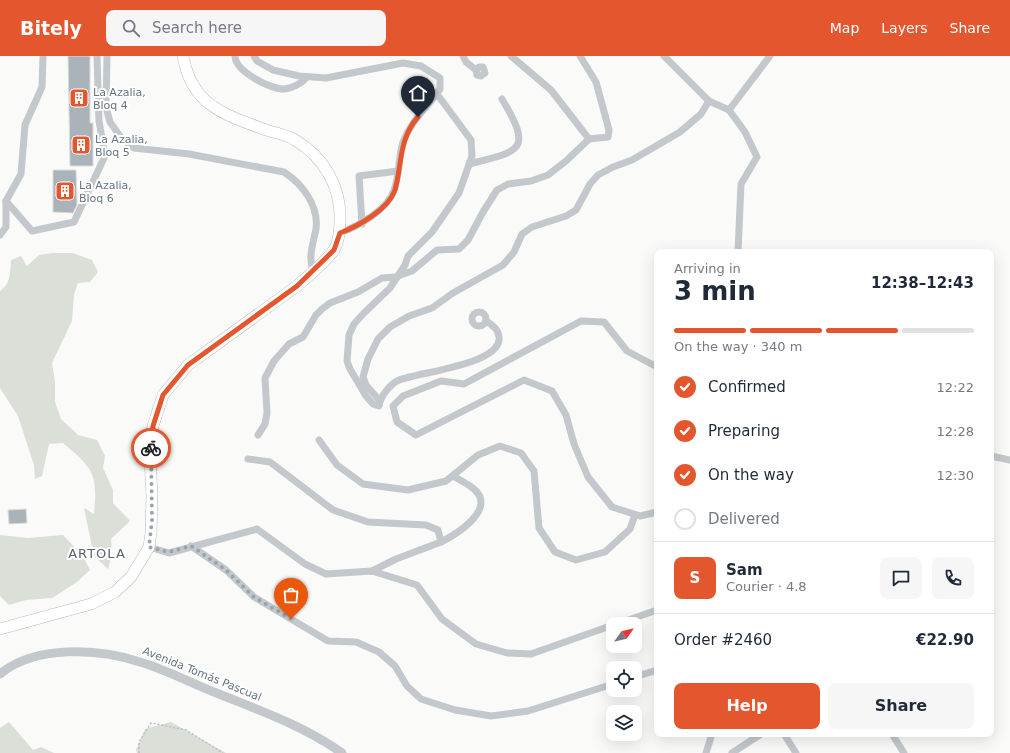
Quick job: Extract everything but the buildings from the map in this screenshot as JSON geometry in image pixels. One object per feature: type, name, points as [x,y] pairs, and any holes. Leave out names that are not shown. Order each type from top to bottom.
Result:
[{"type":"main road","points":[[0,629],[91,604],[114,592],[131,577],[149,547],[152,518],[150,450],[153,426],[163,395],[188,365],[297,286],[334,250],[340,233],[340,205],[333,180],[321,162],[294,140],[227,116],[207,104],[189,80],[183,56]]},
{"type":"street","points":[[0,234],[6,227],[6,201],[21,174],[25,125],[42,87],[43,56]]},
{"type":"street","points":[[6,201],[32,231],[74,222],[105,156],[99,121],[97,56]]},
{"type":"street","points":[[107,56],[106,107],[110,122],[122,139],[134,148],[189,154],[284,172],[297,181],[308,195],[314,210],[316,227],[310,261],[313,271]]},
{"type":"street","points":[[235,56],[235,61],[238,66],[247,74],[267,84],[284,89],[295,86],[307,77]]},
{"type":"street","points":[[254,56],[257,60],[273,70],[307,77],[326,78],[403,63],[421,66],[440,78],[440,90],[411,126],[403,144],[394,191],[389,199],[362,224],[340,233]]},
{"type":"street","points":[[398,64],[399,56]]},
{"type":"street","points":[[464,56],[466,62],[476,70]]},
{"type":"street","points":[[510,56],[551,90],[589,139]]},
{"type":"street","points":[[258,435],[265,424],[267,413],[265,378],[274,361],[284,349],[303,337],[316,315],[330,303],[353,295],[382,278],[395,277],[412,270],[437,250],[459,249],[468,240],[497,190],[508,184],[531,181],[548,175],[589,139],[608,137],[610,130],[596,82],[580,56]]},
{"type":"street","points":[[664,56],[709,101],[729,110],[745,132],[757,157],[741,184],[738,249]]},
{"type":"street","points":[[729,110],[770,56]]},
{"type":"street","points":[[437,94],[471,140],[472,156],[458,193],[432,232],[408,256],[405,265],[395,277],[390,288],[354,324],[349,335],[347,361],[366,396],[373,404],[379,406],[380,401],[390,387],[398,380],[457,366],[492,352],[498,344],[499,336],[494,326],[486,321]]},
{"type":"street","points":[[469,164],[500,156],[516,149],[520,142],[518,130],[502,99]]},
{"type":"street","points":[[380,401],[366,385],[363,378],[368,359],[378,339],[390,327],[409,316],[432,308],[453,293],[503,265],[514,252],[522,234],[532,227],[566,216],[576,210],[590,184],[598,175],[613,167],[632,160],[680,132],[701,114],[709,101]]},
{"type":"street","points":[[362,224],[359,176],[398,171]]},
{"type":"street","points":[[654,365],[627,351],[604,322],[581,321],[464,384],[441,381],[403,396],[393,406],[397,422],[416,435],[524,380],[552,391],[566,415],[574,444],[588,477],[612,506],[640,516],[654,513]]},
{"type":"street","points":[[319,440],[337,465],[363,484],[408,490],[446,481],[478,455],[500,446],[521,453],[534,471],[539,528],[555,552],[576,560],[604,552],[630,529],[635,515]]},
{"type":"street","points":[[994,457],[1010,460]]},
{"type":"street","points":[[248,459],[270,462],[334,510],[368,522],[426,525],[438,530],[441,542]]},
{"type":"street","points":[[372,571],[396,559],[441,542],[465,527],[481,508],[481,500],[475,489],[453,476]]},
{"type":"street","points":[[149,547],[169,552],[257,529],[305,564],[326,574],[372,571],[417,585],[442,619],[476,644],[507,653],[531,654],[606,627]]},
{"type":"street","points":[[191,546],[226,570],[254,597],[328,641],[356,642],[379,652],[395,666],[407,686],[421,699],[455,710],[491,716],[528,711],[606,686]]},
{"type":"street","points":[[637,617],[654,611]]},
{"type":"street","name":"Avenida Tomás Pascual","points":[[0,674],[8,668],[36,655],[69,652],[108,654],[140,662],[296,725],[342,753]]},
{"type":"street","points":[[642,675],[654,671]]},
{"type":"street","points":[[706,753],[711,737]]},
{"type":"street","points":[[732,753],[756,737]]},
{"type":"street","points":[[786,737],[796,753]]},
{"type":"street","points":[[894,737],[904,753]]},
{"type":"path","points":[[139,753],[139,742],[151,723],[186,730],[223,753]]},
{"type":"shaded area","points":[[73,253],[92,260],[98,272],[90,282],[78,283],[74,294],[72,321],[52,363],[55,382],[55,402],[61,419],[78,435],[97,440],[105,456],[103,468],[113,490],[113,503],[130,521],[111,539],[112,554],[108,569],[94,556],[84,508],[94,514],[94,481],[87,466],[63,443],[49,444],[42,476],[35,479],[34,465],[18,416],[0,388],[0,291],[4,288],[8,281],[11,260],[21,256],[27,266],[39,255]]},
{"type":"shaded area","points":[[0,535],[28,538],[63,535],[83,556],[90,570],[77,582],[52,598],[26,600],[9,605],[0,596]]},
{"type":"shaded area","points":[[9,722],[33,750],[41,747],[54,753],[0,753],[0,728]]},
{"type":"shaded area","points":[[171,722],[226,753],[137,753],[136,750],[145,729]]},
{"type":"way so far","points":[[151,448],[152,520],[149,547],[169,552],[191,546],[226,570],[254,597],[291,619]]},
{"type":"place","name":"La Azalia, Bloq 4","points":[[79,98]]},
{"type":"place","name":"La Azalia, Bloq 5","points":[[81,145]]},
{"type":"place","name":"La Azalia, Bloq 6","points":[[65,191]]},
{"type":"district","name":"ARTOLA","points":[[97,553]]},
{"type":"route","points":[[151,448],[153,426],[163,395],[188,365],[297,286],[334,250],[340,233],[362,224],[389,199],[394,191],[403,144],[411,126],[418,117]]}]
